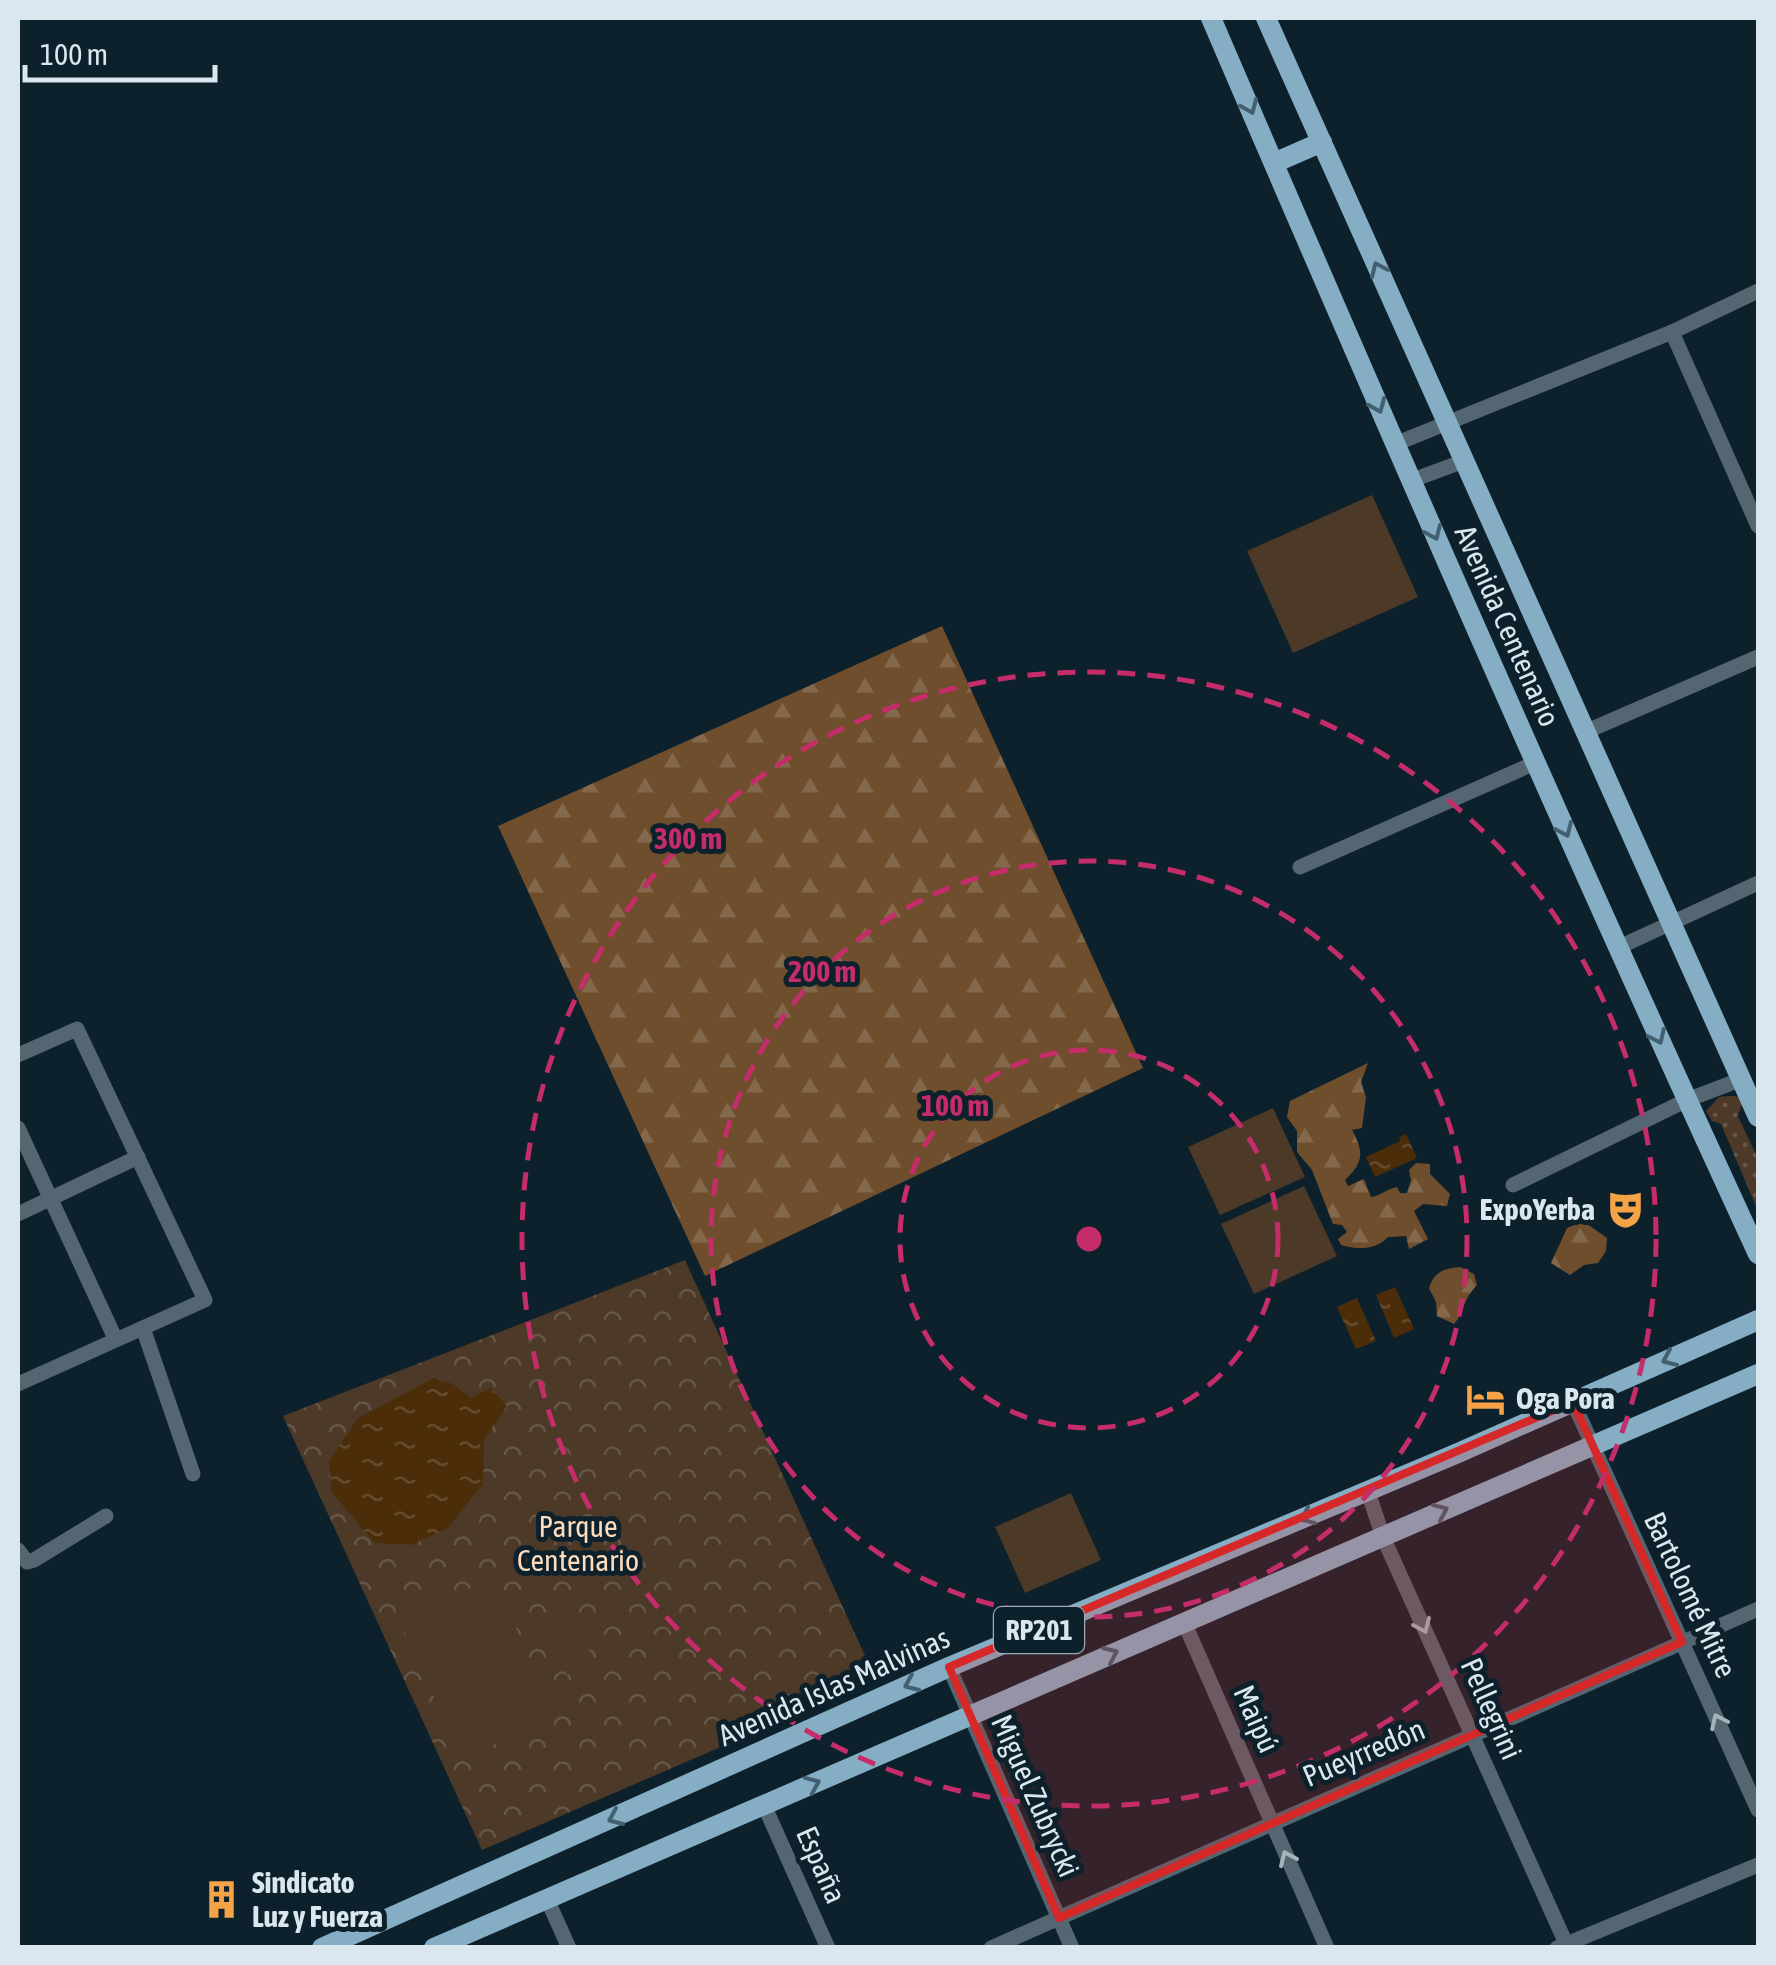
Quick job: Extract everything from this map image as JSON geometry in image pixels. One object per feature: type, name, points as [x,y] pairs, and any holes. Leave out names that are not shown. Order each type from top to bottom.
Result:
[{"type":"main road","name":"Avenida Centenario","points":[[1212,18],[1410,481],[1758,1254]]},
{"type":"main road","name":"Avenida Centenario","points":[[1266,18],[1758,1117]]},
{"type":"main road","points":[[1274,163],[1322,142]]},
{"type":"main road","name":"Avenida Islas Malvinas","points":[[322,1948],[949,1667],[1368,1492],[1758,1320]]},
{"type":"main road","name":"RP201","points":[[434,1948],[1758,1374]]},
{"type":"street","points":[[1394,444],[1672,332],[1758,291]]},
{"type":"street","points":[[1672,332],[1758,526]]},
{"type":"street","points":[[1410,481],[1464,461]]},
{"type":"street","points":[[1585,732],[1758,657]]},
{"type":"street","points":[[1300,867],[1535,763]]},
{"type":"street","points":[[1617,948],[1758,884]]},
{"type":"street","points":[[18,1055],[77,1029],[204,1300],[18,1384]]},
{"type":"street","points":[[1513,1185],[1687,1100],[1742,1079]]},
{"type":"street","points":[[18,1128],[115,1338]]},
{"type":"street","points":[[18,1214],[138,1158]]},
{"type":"street","points":[[144,1328],[193,1474]]},
{"type":"street","name":"Bartolomé Mitre","points":[[1573,1402],[1758,1810]]},
{"type":"street","name":"Pellegrini","points":[[1368,1492],[1383,1537],[1564,1946]]},
{"type":"street","points":[[18,1550],[26,1562],[34,1560],[106,1516]]},
{"type":"street","name":"Pueyrredón","points":[[991,1948],[1758,1609]]},
{"type":"street","name":"Maipú","points":[[1184,1622],[1326,1948]]},
{"type":"street","name":"Miguel Zubrycki","points":[[949,1667],[1072,1948]]},
{"type":"street","name":"España","points":[[764,1804],[828,1948]]},
{"type":"street","points":[[1564,1946],[1758,1865]]},
{"type":"street","points":[[546,1899],[569,1948]]},
{"type":"highlighted area","points":[[1573,1402],[1682,1642],[1059,1918],[949,1667]]},
{"type":"green space","points":[[1372,495],[1418,597],[1293,653],[1247,551]]},
{"type":"green space","points":[[942,626],[1143,1068],[705,1276],[498,826]]},
{"type":"green space","points":[[1368,1063],[1361,1082],[1366,1097],[1362,1128],[1352,1130],[1360,1156],[1345,1180],[1348,1186],[1364,1179],[1371,1197],[1397,1187],[1400,1193],[1407,1193],[1409,1170],[1416,1163],[1430,1164],[1430,1174],[1450,1194],[1447,1206],[1423,1204],[1414,1211],[1428,1239],[1409,1249],[1406,1236],[1388,1237],[1366,1248],[1341,1245],[1338,1239],[1347,1232],[1342,1225],[1333,1224],[1312,1170],[1297,1152],[1297,1131],[1287,1117],[1290,1101]]},
{"type":"green space","points":[[1719,1097],[1739,1097],[1742,1103],[1738,1116],[1758,1159],[1758,1211],[1721,1124],[1712,1121],[1706,1111]]},
{"type":"green space","points":[[1273,1108],[1305,1177],[1220,1215],[1188,1147]]},
{"type":"green space","points":[[1304,1186],[1337,1256],[1254,1294],[1221,1224]]},
{"type":"green space","points":[[1587,1224],[1607,1238],[1606,1251],[1598,1263],[1584,1265],[1570,1275],[1551,1263],[1567,1228]]},
{"type":"green space","name":"Parque Centenario","points":[[685,1260],[876,1680],[482,1850],[283,1416]]},
{"type":"green space","points":[[1460,1267],[1474,1274],[1477,1285],[1454,1324],[1437,1316],[1429,1288],[1440,1272]]},
{"type":"green space","points":[[1071,1493],[1101,1560],[1025,1593],[995,1527]]},
{"type":"green space","points":[[493,1578],[556,1717],[462,1759],[399,1620]]},
{"type":"green space","points":[[571,1610],[595,1663],[567,1675],[542,1620]]},
{"type":"water","points":[[1406,1134],[1417,1158],[1375,1177],[1366,1157],[1400,1141],[1399,1137]]},
{"type":"water","points":[[1395,1287],[1414,1329],[1394,1338],[1376,1295]]},
{"type":"water","points":[[1357,1298],[1376,1341],[1356,1349],[1337,1307]]},
{"type":"water","points":[[434,1378],[453,1384],[471,1398],[491,1388],[507,1406],[484,1440],[483,1484],[448,1528],[411,1545],[375,1543],[332,1493],[329,1461],[358,1418]]},
{"type":"place","name":"ExpoYerba","points":[[1625,1210]]},
{"type":"place","name":"Oga Pora","points":[[1486,1399]]},
{"type":"place","name":"Sindicato Luz y Fuerza","points":[[222,1900]]}]
